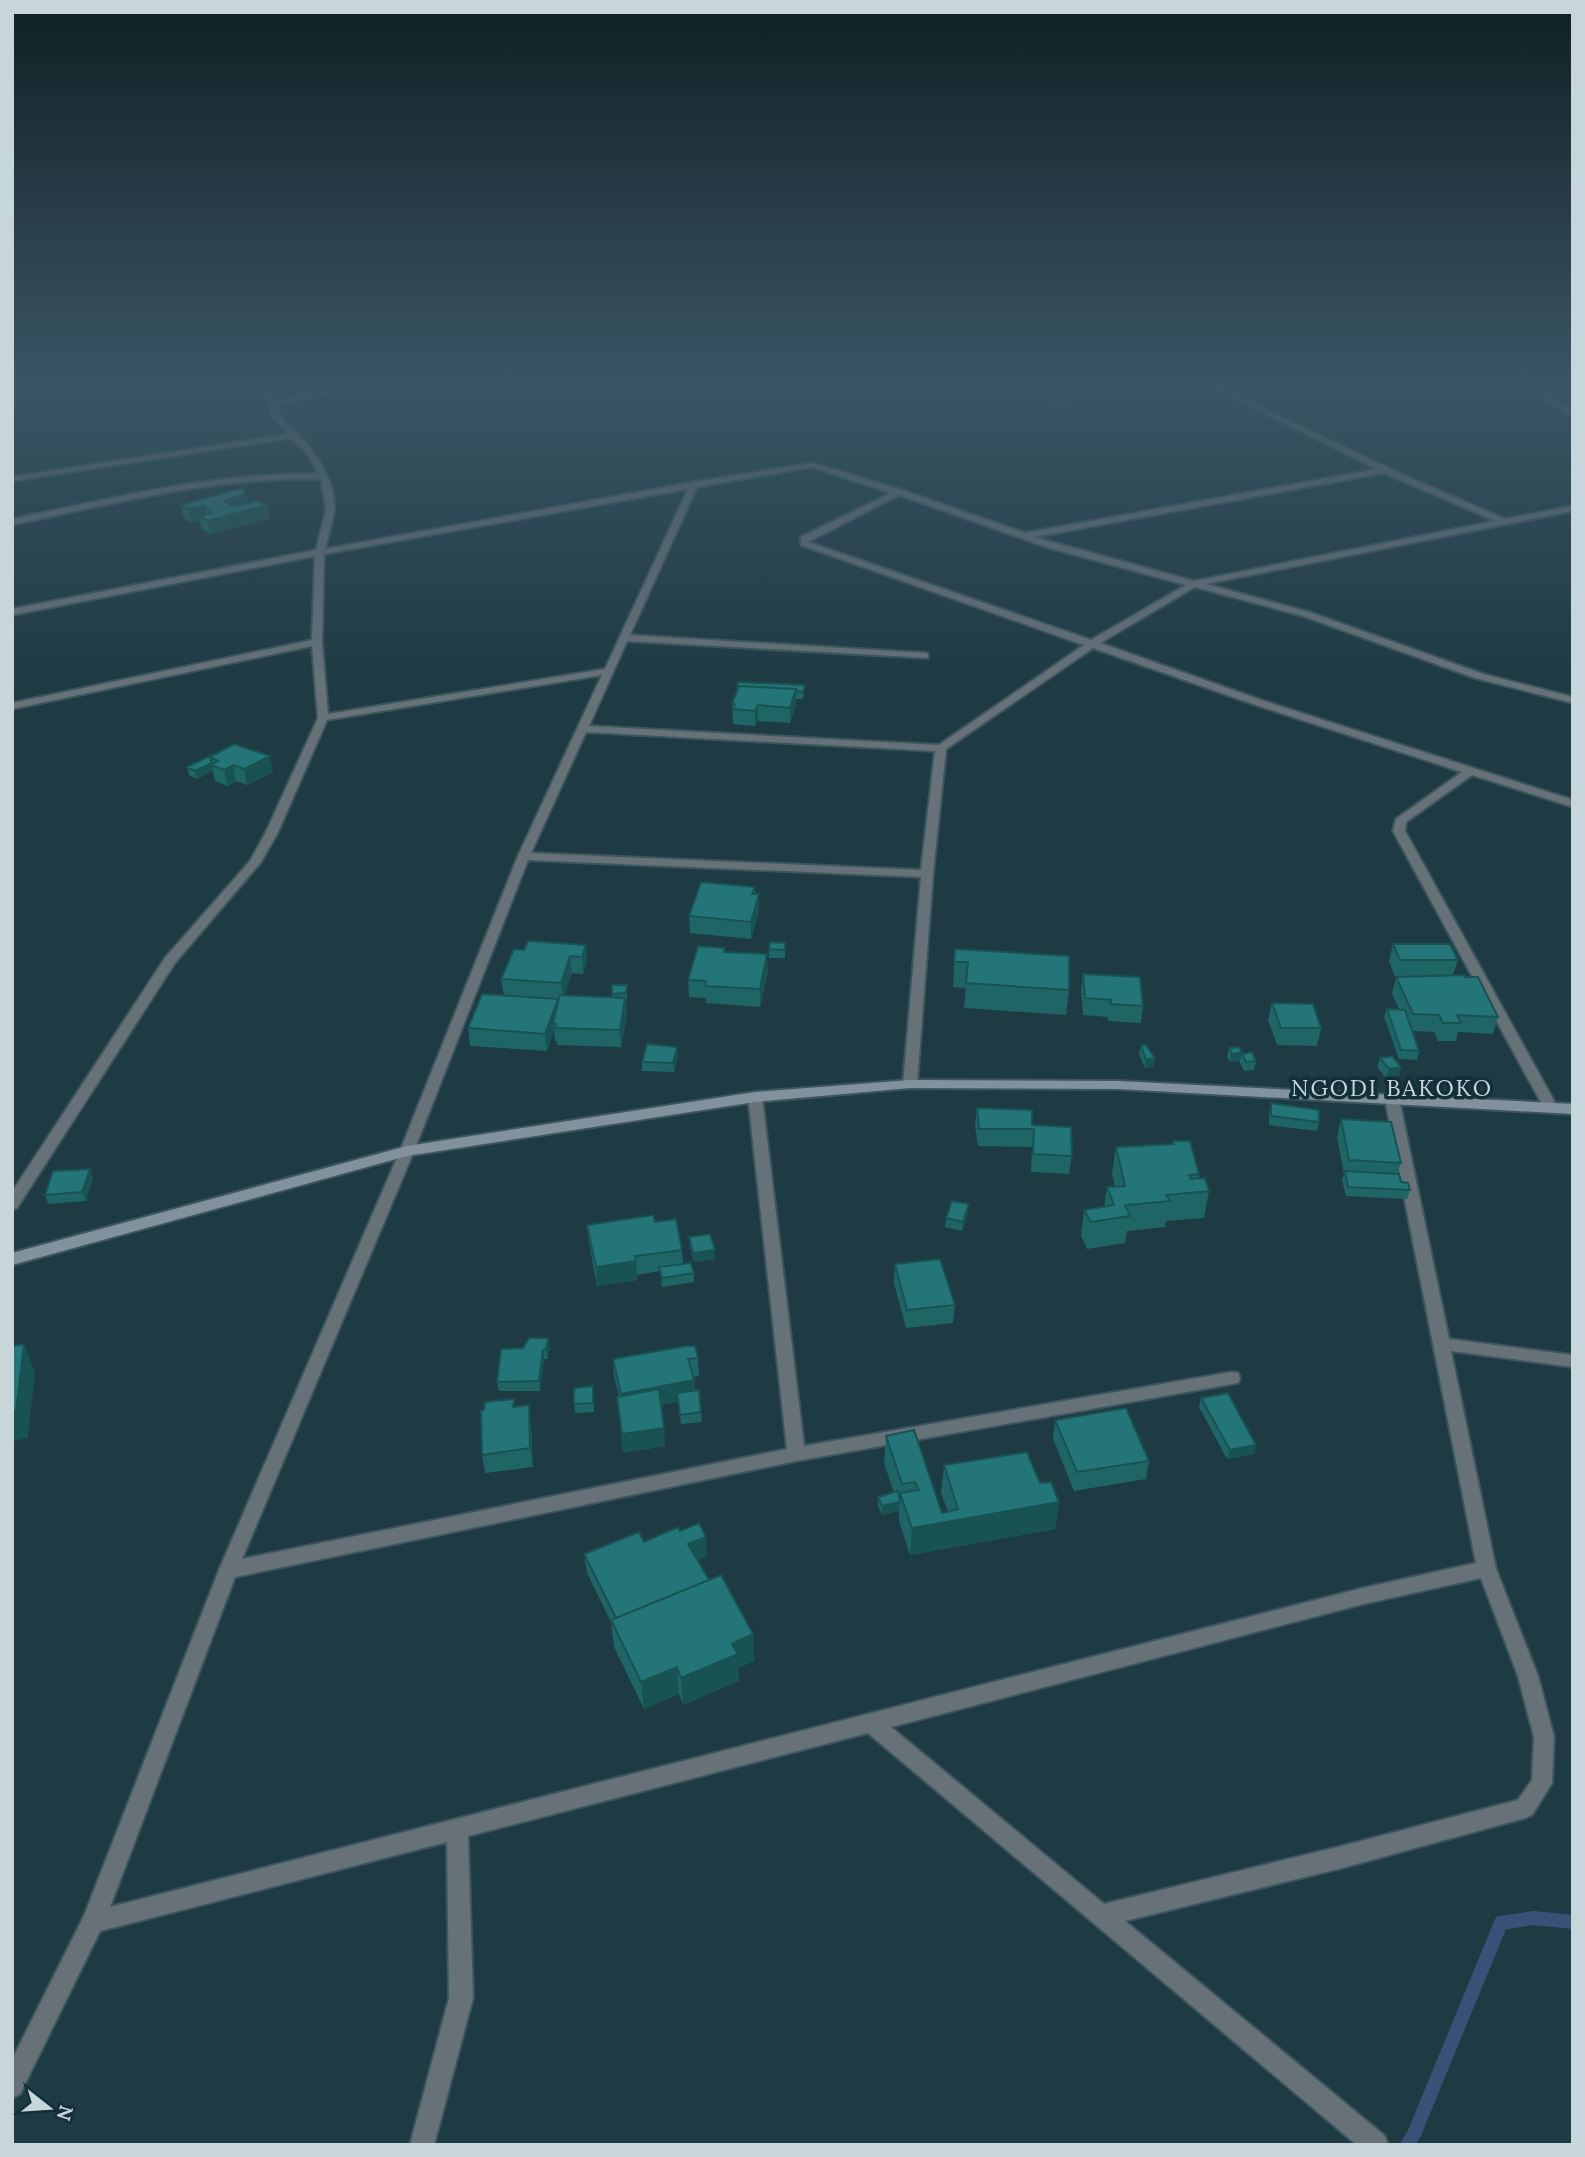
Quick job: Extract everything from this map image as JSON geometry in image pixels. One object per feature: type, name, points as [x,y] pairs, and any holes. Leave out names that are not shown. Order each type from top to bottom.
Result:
[{"type":"main road","points":[[12,1259],[407,1151],[755,1097],[910,1084],[1118,1085],[1573,1109]]},
{"type":"street","points":[[12,522],[224,481]]},
{"type":"street","points":[[12,1204],[170,961],[255,862],[272,832],[323,718],[317,642],[320,551],[330,509],[325,481]]},
{"type":"street","points":[[12,612],[320,551],[715,481]]},
{"type":"street","points":[[862,481],[1096,559],[1306,614],[1479,676],[1573,700]]},
{"type":"street","points":[[1022,536],[1326,481]]},
{"type":"street","points":[[1410,481],[1505,522]]},
{"type":"street","points":[[12,2086],[93,1922],[228,1570],[407,1151],[524,856],[694,484]]},
{"type":"street","points":[[899,492],[804,539],[804,543],[1257,702],[1573,804]]},
{"type":"street","points":[[582,729],[941,748],[1090,645],[1194,584],[1573,508]]},
{"type":"street","points":[[624,638],[925,656]]},
{"type":"street","points":[[12,706],[317,642]]},
{"type":"street","points":[[323,718],[608,671]]},
{"type":"street","points":[[910,1084],[927,874],[941,748]]},
{"type":"street","points":[[1472,770],[1400,821],[1399,831],[1551,1108]]},
{"type":"street","points":[[524,856],[927,874]]},
{"type":"street","points":[[755,1097],[796,1454]]},
{"type":"street","points":[[1100,1916],[1342,1857],[1525,1808],[1542,1783],[1544,1737],[1528,1675],[1487,1569],[1392,1099]]},
{"type":"street","points":[[1442,1344],[1573,1361]]},
{"type":"street","points":[[228,1570],[796,1454],[1232,1378]]},
{"type":"street","points":[[93,1922],[1363,1596],[1487,1569]]},
{"type":"street","points":[[870,1722],[1376,2145]]},
{"type":"street","points":[[422,2145],[461,1998],[457,1829]]},
{"type":"building","points":[[242,488],[246,494],[225,501],[233,506],[257,501],[267,505],[208,521],[199,516],[212,513],[204,506],[188,509],[181,505]]},
{"type":"building","points":[[738,682],[805,685],[803,692],[796,689],[739,686],[737,689]]},
{"type":"building","points":[[739,686],[796,689],[790,708],[758,705],[755,711],[733,709],[735,704],[732,704]]},
{"type":"building","points":[[234,744],[270,756],[244,769],[233,765],[224,770],[211,765],[218,761],[210,757]]},
{"type":"building","points":[[214,754],[210,757],[212,763],[195,771],[187,767]]},
{"type":"building","points":[[701,882],[755,887],[752,894],[759,894],[751,922],[689,916]]},
{"type":"building","points":[[528,941],[586,945],[582,957],[570,956],[561,983],[501,979],[514,949],[524,950]]},
{"type":"building","points":[[770,942],[785,943],[785,950],[769,949]]},
{"type":"building","points":[[1393,944],[1450,944],[1458,960],[1400,960]]},
{"type":"building","points":[[698,946],[725,948],[724,952],[767,954],[760,989],[705,986],[706,981],[688,980]]},
{"type":"building","points":[[955,949],[1069,956],[1069,990],[966,983],[968,962],[954,962]]},
{"type":"building","points":[[1083,974],[1140,977],[1143,1006],[1111,1004],[1111,1000],[1085,998]]},
{"type":"building","points":[[1396,977],[1478,977],[1498,1017],[1457,1015],[1461,1023],[1443,1023],[1439,1015],[1413,1014]]},
{"type":"building","points":[[612,985],[627,985],[626,993],[612,994]]},
{"type":"building","points":[[482,994],[558,999],[545,1034],[468,1028]]},
{"type":"building","points":[[560,995],[625,998],[620,1030],[555,1028],[556,1024],[553,1023]]},
{"type":"building","points":[[1272,1003],[1313,1004],[1321,1028],[1281,1028]]},
{"type":"building","points":[[1387,1009],[1405,1010],[1419,1051],[1401,1050]]},
{"type":"building","points":[[647,1044],[677,1047],[673,1063],[642,1062]]},
{"type":"building","points":[[1141,1045],[1146,1045],[1155,1058],[1146,1060]]},
{"type":"building","points":[[1239,1047],[1242,1052],[1232,1054],[1229,1048]]},
{"type":"building","points":[[1252,1052],[1256,1061],[1246,1062],[1242,1054]]},
{"type":"building","points":[[1392,1056],[1401,1067],[1389,1069],[1380,1058]]},
{"type":"building","points":[[1271,1103],[1319,1110],[1319,1122],[1271,1116]]},
{"type":"building","points":[[977,1108],[1032,1110],[1032,1125],[1071,1127],[1072,1156],[1033,1154],[1034,1129],[979,1129]]},
{"type":"building","points":[[1341,1119],[1391,1122],[1401,1163],[1349,1160]]},
{"type":"building","points":[[1173,1141],[1190,1141],[1199,1174],[1189,1175],[1191,1179],[1205,1178],[1209,1191],[1166,1195],[1170,1201],[1125,1205],[1130,1216],[1091,1222],[1084,1210],[1114,1205],[1107,1187],[1125,1186],[1116,1147],[1174,1144]]},
{"type":"building","points":[[90,1169],[82,1192],[45,1195],[53,1171]]},
{"type":"building","points":[[1345,1171],[1399,1174],[1401,1182],[1408,1183],[1410,1190],[1348,1187]]},
{"type":"building","points":[[952,1201],[969,1204],[963,1222],[946,1218]]},
{"type":"building","points":[[653,1215],[655,1222],[676,1219],[682,1250],[635,1256],[636,1261],[596,1267],[587,1225]]},
{"type":"building","points":[[710,1234],[715,1250],[693,1253],[689,1237]]},
{"type":"building","points":[[940,1259],[955,1305],[907,1310],[895,1264]]},
{"type":"building","points":[[691,1263],[694,1273],[662,1278],[659,1267]]},
{"type":"building","points":[[529,1338],[548,1338],[546,1349],[543,1350],[539,1381],[497,1382],[501,1349],[523,1348]]},
{"type":"building","points":[[24,1344],[16,1411],[12,1412],[12,1346]]},
{"type":"building","points":[[695,1346],[698,1358],[688,1359],[694,1380],[621,1394],[613,1359]]},
{"type":"building","points":[[593,1386],[593,1403],[574,1404],[574,1388]]},
{"type":"building","points":[[659,1389],[664,1428],[622,1434],[617,1397]]},
{"type":"building","points":[[699,1390],[701,1412],[680,1415],[677,1393]]},
{"type":"building","points":[[1228,1393],[1256,1445],[1230,1450],[1201,1398]]},
{"type":"building","points":[[514,1399],[513,1407],[529,1405],[530,1448],[482,1455],[481,1411],[484,1410],[485,1402]]},
{"type":"building","points":[[1126,1408],[1149,1461],[1077,1472],[1055,1420]]},
{"type":"building","points":[[914,1430],[942,1513],[958,1509],[944,1465],[1027,1452],[1040,1483],[1051,1482],[1059,1502],[912,1528],[900,1493],[919,1490],[915,1482],[902,1484],[886,1436]]},
{"type":"building","points":[[898,1491],[900,1502],[882,1506],[878,1497]]},
{"type":"building","points":[[699,1523],[706,1537],[688,1544],[709,1580],[616,1618],[584,1554],[639,1532],[644,1542],[678,1527],[680,1531]]},
{"type":"building","points":[[721,1575],[753,1634],[732,1644],[738,1654],[681,1678],[677,1667],[641,1682],[611,1620]]},
{"type":"waterway","points":[[1407,2145],[1414,2134],[1501,1923],[1534,1918],[1573,1922]]},
{"type":"district","name":"NGODI BAKOKO","points":[[1392,1088]]}]
